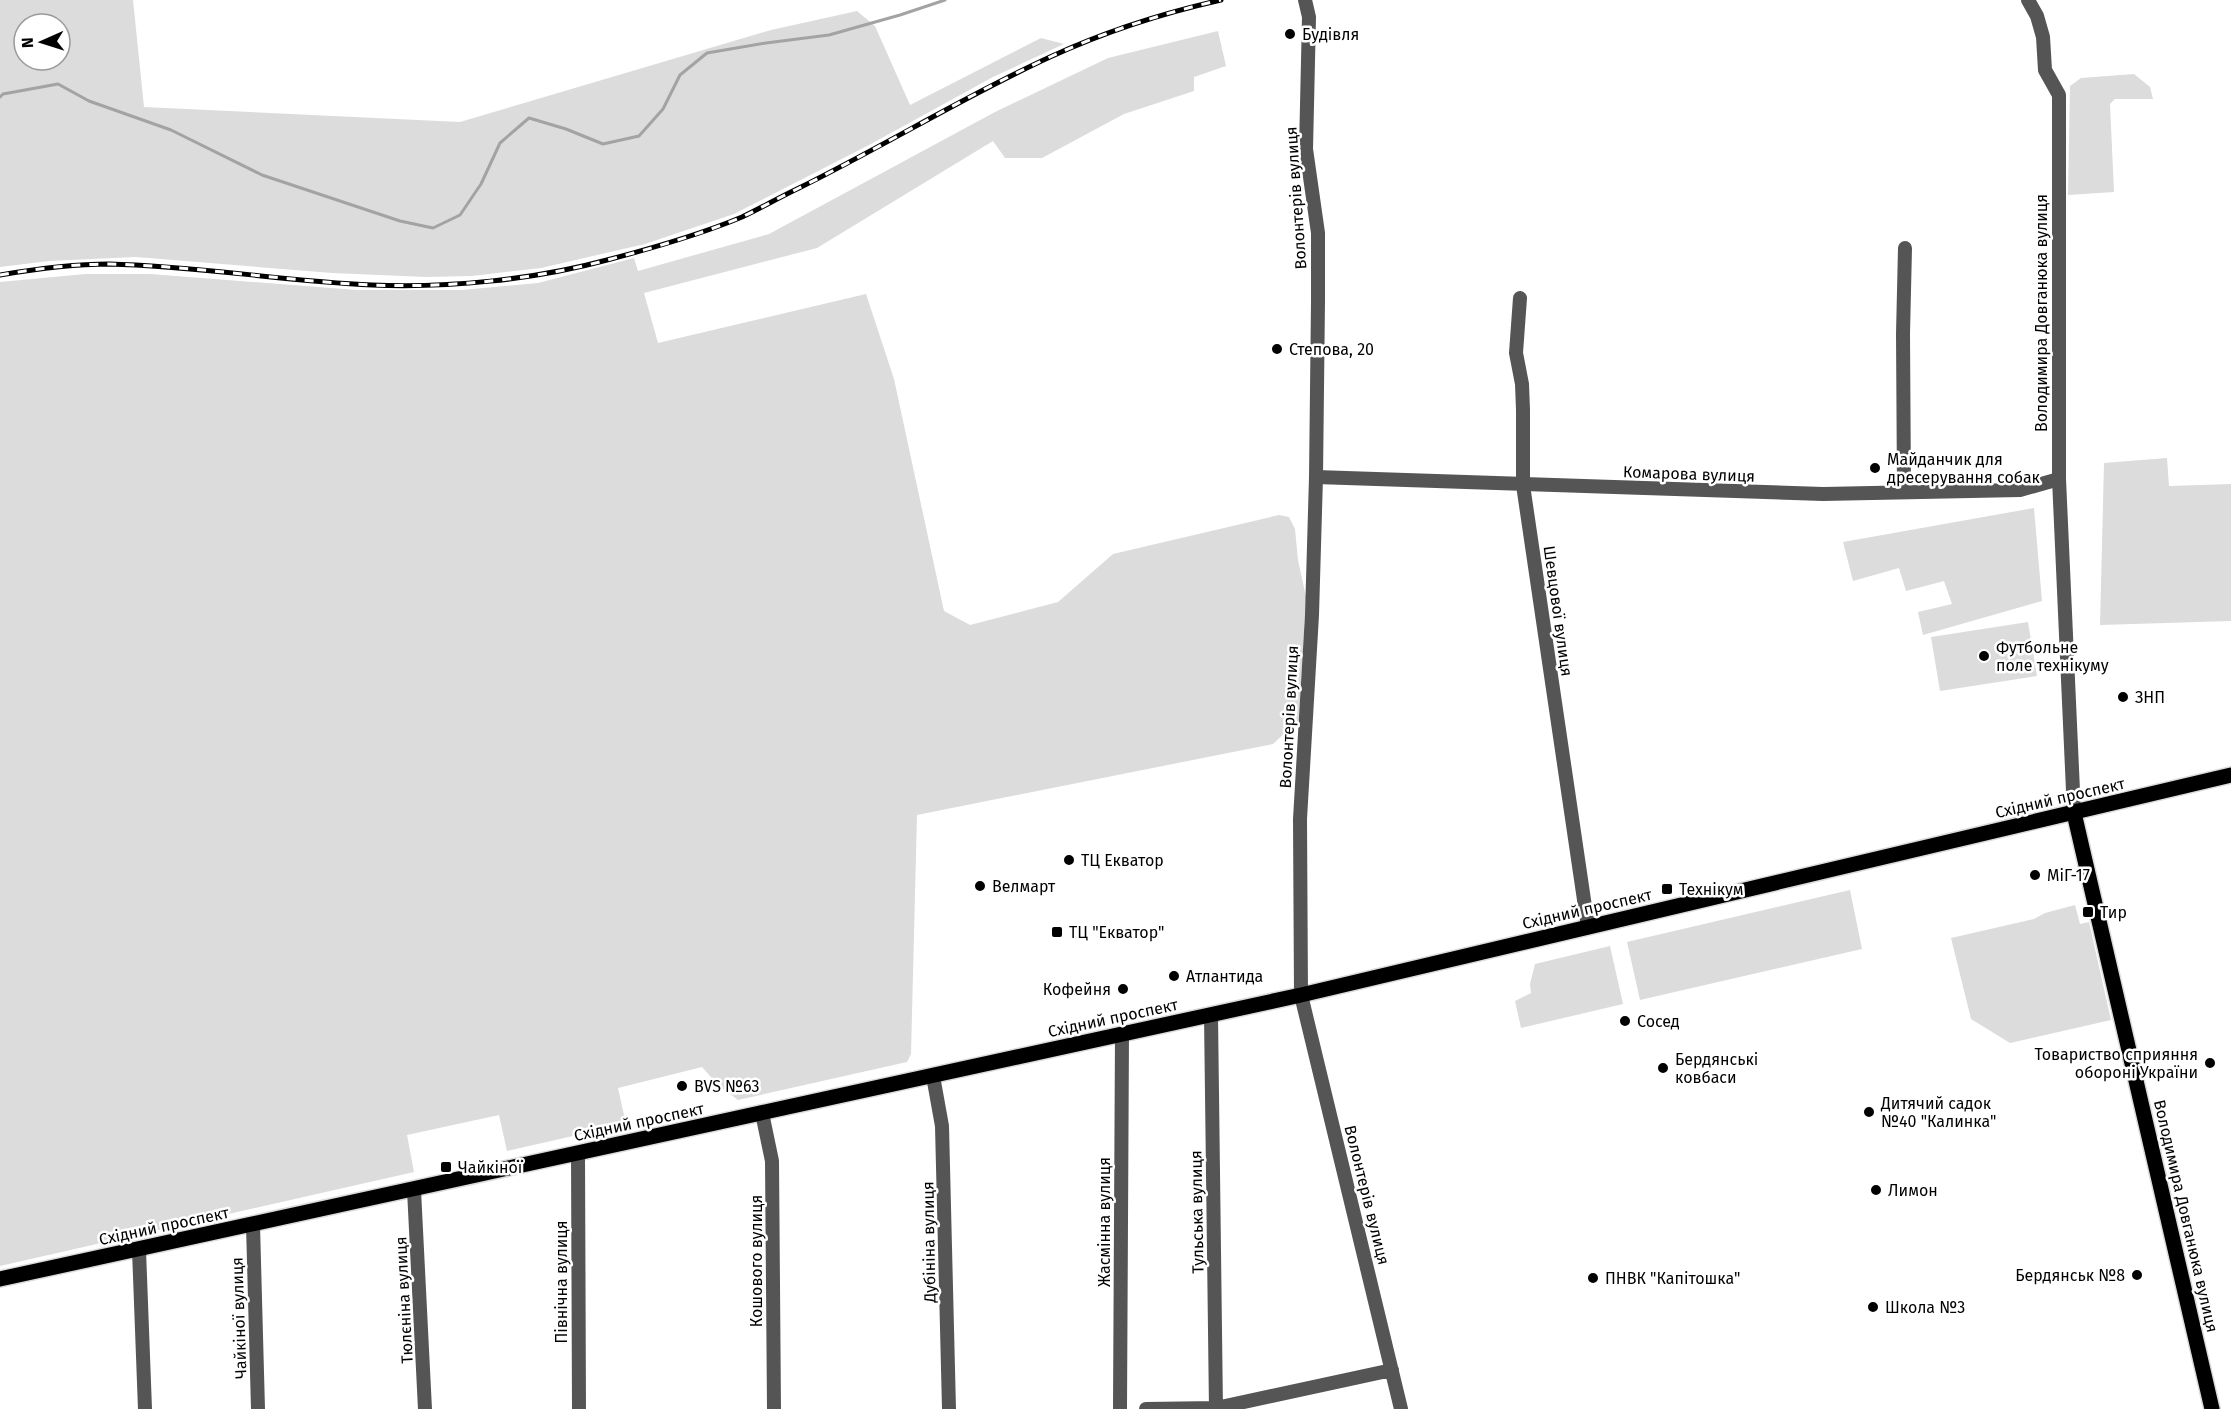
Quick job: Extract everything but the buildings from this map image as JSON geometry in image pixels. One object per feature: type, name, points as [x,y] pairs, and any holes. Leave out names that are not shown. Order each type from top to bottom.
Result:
[{"type":"main road","name":"Східний проспект","points":[[0,1279],[1301,995],[2231,776]]},
{"type":"main road","name":"Володимира Довганюка вулиця","points":[[2074,813],[2212,1409]]},
{"type":"street","name":"Волонтерів вулиця","points":[[1305,0],[1309,17],[1306,149],[1318,233],[1316,477],[1312,615],[1300,819],[1301,995],[1401,1409]]},
{"type":"street","name":"Володимира Довганюка вулиця","points":[[2028,0],[2037,16],[2043,37],[2044,70],[2059,95],[2059,479],[2074,813]]},
{"type":"street","points":[[1904,492],[1905,248]]},
{"type":"street","name":"Шевцової вулиця","points":[[1520,298],[1516,352],[1523,394],[1523,485],[1588,927]]},
{"type":"street","name":"Комарова вулиця","points":[[1316,477],[1799,494],[2020,490],[2059,479]]},
{"type":"street","name":"Тульська вулиця","points":[[1211,1015],[1216,1408]]},
{"type":"street","name":"Жасмінна вулиця","points":[[1120,1409],[1122,1034]]},
{"type":"street","name":"Дубініна вулиця","points":[[933,1076],[942,1126],[949,1409]]},
{"type":"street","name":"Кошового вулиця","points":[[762,1113],[772,1161],[774,1409]]},
{"type":"street","name":"Північна вулиця","points":[[578,1154],[579,1409]]},
{"type":"street","name":"Тюлєніна вулиця","points":[[414,1190],[425,1409]]},
{"type":"street","name":"Чайкіної вулиця","points":[[253,1225],[258,1409]]},
{"type":"street","points":[[139,1250],[145,1409]]},
{"type":"street","points":[[1146,1409],[1216,1408],[1392,1370]]},
{"type":"shaded area","points":[[0,0],[133,0],[144,107],[460,122],[771,30],[857,11],[875,26],[910,105],[1041,38],[1064,44],[993,77],[869,145],[734,214],[645,244],[541,268],[472,276],[426,277],[332,273],[136,257],[49,261],[0,267]]},
{"type":"shaded area","points":[[1218,31],[1226,66],[1194,77],[1194,91],[1124,114],[1042,158],[1005,158],[993,141],[817,248],[644,293],[658,343],[866,294],[894,379],[944,611],[970,625],[1058,602],[1113,554],[1279,515],[1289,517],[1295,529],[1298,560],[1306,597],[1299,720],[1273,744],[917,815],[911,1054],[907,1062],[738,1100],[718,1085],[702,1067],[618,1088],[626,1124],[507,1151],[499,1115],[407,1135],[414,1172],[0,1266],[0,282],[85,274],[150,274],[357,290],[462,290],[538,283],[634,258],[638,271],[769,234],[995,112],[1108,58]]},
{"type":"shaded area","points":[[2134,74],[2150,87],[2153,99],[2115,99],[2110,104],[2114,192],[2068,195],[2070,86],[2081,78]]},
{"type":"shaded area","points":[[2167,458],[2169,486],[2231,484],[2231,621],[2100,625],[2104,463]]},
{"type":"shaded area","points":[[2034,508],[2042,601],[1923,635],[1918,612],[1952,604],[1944,581],[1906,591],[1899,568],[1853,581],[1843,542]]},
{"type":"shaded area","name":"Футбольне поле технікуму","points":[[2028,622],[2037,676],[1940,691],[1931,637]]},
{"type":"shaded area","points":[[1850,890],[1862,949],[1640,1000],[1627,942]]},
{"type":"shaded area","points":[[2075,905],[2080,924],[2089,922],[2111,1020],[2010,1043],[1971,1019],[1951,938],[2034,919],[2045,913]]},
{"type":"shaded area","points":[[1610,946],[1623,1004],[1521,1028],[1515,1001],[1531,993],[1530,984],[1535,964]]},
{"type":"waterway","points":[[0,97],[3,94],[58,84],[89,101],[171,130],[262,175],[400,221],[433,228],[460,215],[481,184],[500,143],[529,118],[566,129],[603,144],[639,136],[663,109],[680,75],[707,53],[829,35],[945,0]]},
{"type":"railway","points":[[0,275],[54,267],[109,264],[401,286],[490,281],[579,267],[676,241],[742,217],[1050,57],[1134,24],[1221,0]]},
{"type":"place","name":"Будівля","points":[[1290,34]]},
{"type":"place","name":"Степова, 20","points":[[1277,349]]},
{"type":"place","name":"Майданчик для дресерування собак","points":[[1875,468]]},
{"type":"place","name":"Футбольне поле технікуму","points":[[1984,656]]},
{"type":"place","name":"ЗНП","points":[[2123,697]]},
{"type":"place","name":"ТЦ Екватор","points":[[1069,860]]},
{"type":"place","name":"МіГ-17","points":[[2035,875]]},
{"type":"place","name":"Велмарт","points":[[980,886]]},
{"type":"place","name":"Технікум","points":[[1667,889]]},
{"type":"place","name":"Тир","points":[[2088,912]]},
{"type":"place","name":"ТЦ \"Екватор\"","points":[[1057,932]]},
{"type":"place","name":"Атлантида","points":[[1174,976]]},
{"type":"place","name":"Кофейня","points":[[1123,989]]},
{"type":"place","name":"Сосед","points":[[1625,1021]]},
{"type":"place","name":"Товариство сприяння обороні України","points":[[2210,1063]]},
{"type":"place","name":"Бердянські ковбаси","points":[[1663,1068]]},
{"type":"place","name":"BVS №63","points":[[682,1086]]},
{"type":"place","name":"Дитячий садок №40 \"Калинка\"","points":[[1869,1112]]},
{"type":"place","name":"Чайкіної","points":[[446,1167]]},
{"type":"place","name":"Лимон","points":[[1876,1190]]},
{"type":"place","name":"Бердянськ №8","points":[[2137,1275]]},
{"type":"place","name":"ПНВК \"Капітошка\"","points":[[1593,1278]]},
{"type":"place","name":"Школа №3","points":[[1873,1307]]}]
